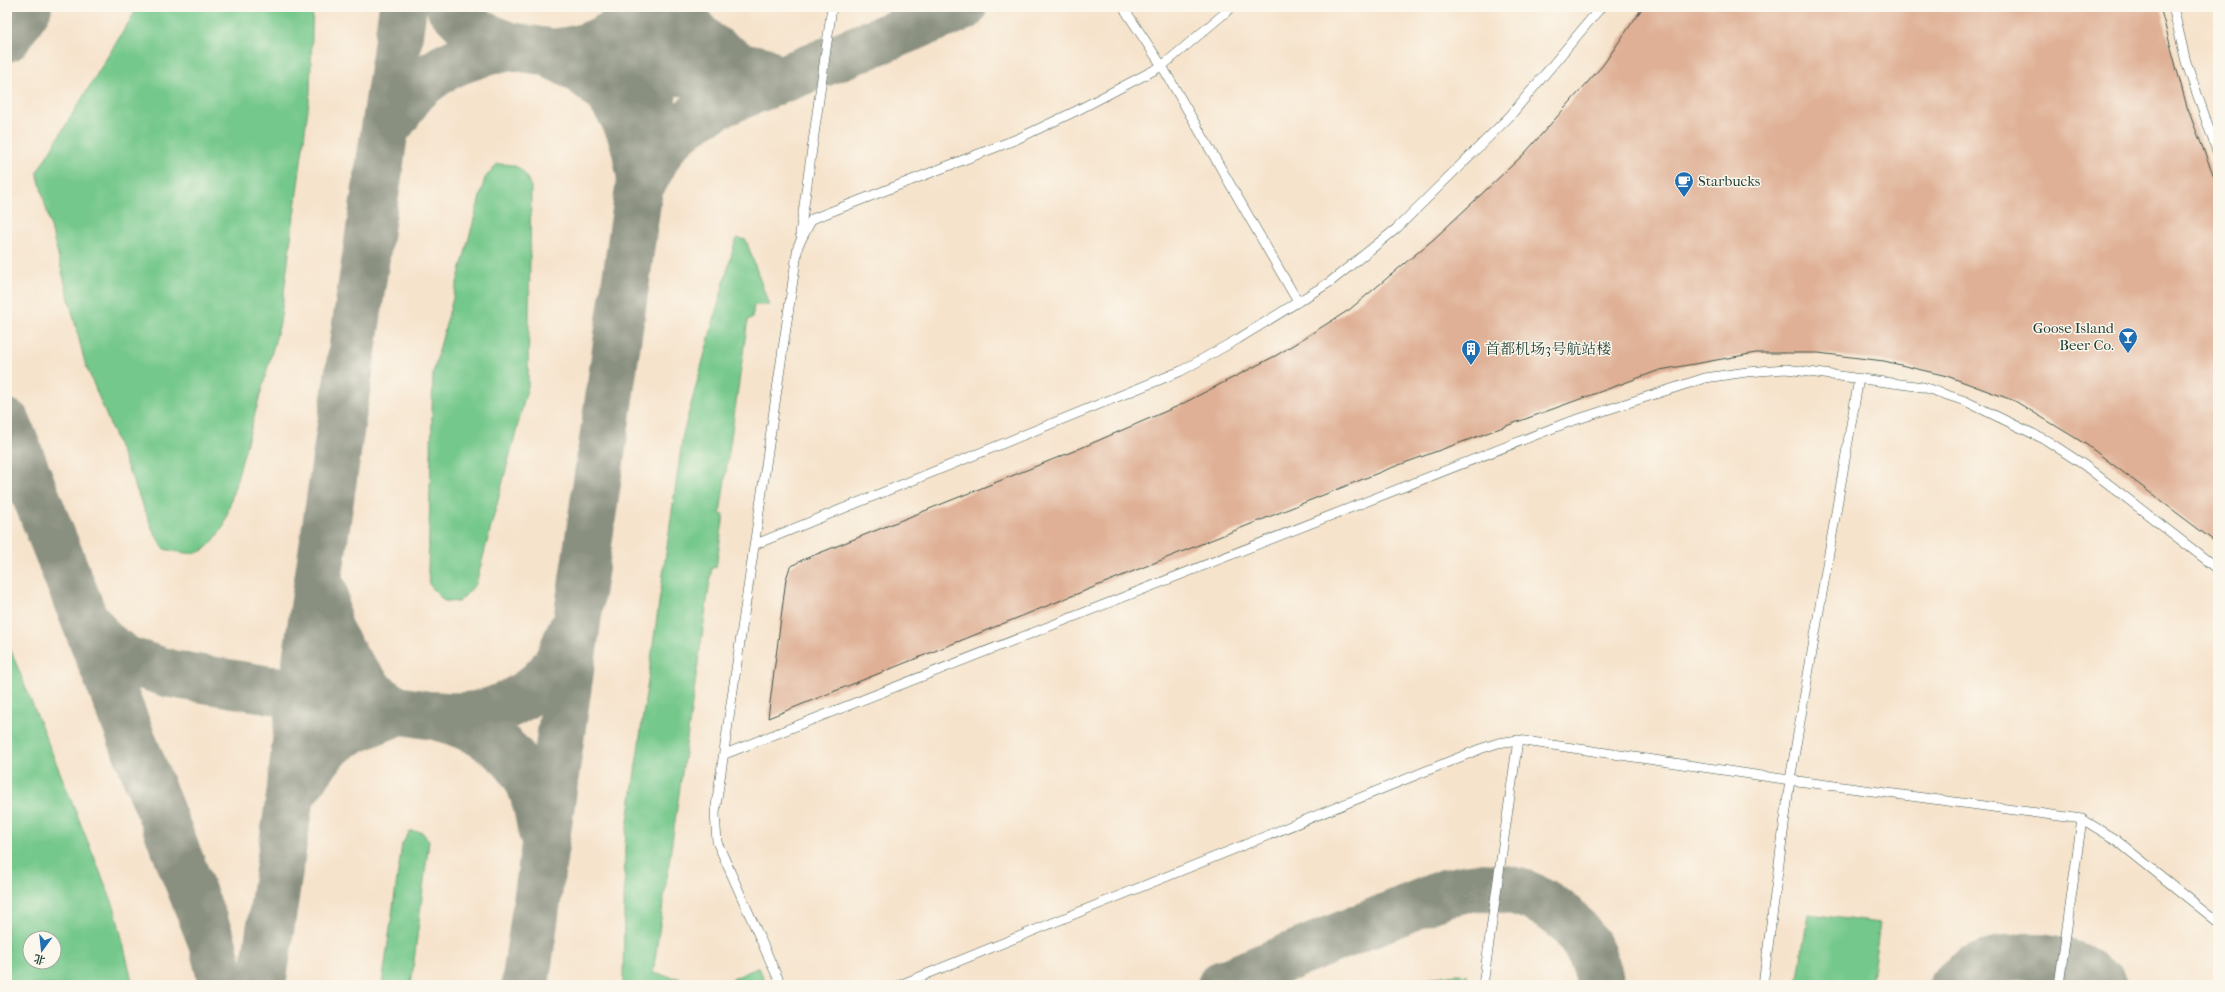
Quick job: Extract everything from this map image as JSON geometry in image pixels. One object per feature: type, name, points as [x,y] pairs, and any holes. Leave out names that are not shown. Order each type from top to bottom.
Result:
[{"type":"lane","points":[[781,985],[717,842],[715,813],[756,544],[832,7]]},
{"type":"lane","points":[[1123,7],[1162,66],[1298,302]]},
{"type":"lane","points":[[798,246],[812,219],[1018,139],[1162,66],[1232,7]]},
{"type":"lane","points":[[756,544],[1180,371],[1238,339],[1298,302],[1341,273],[1396,229],[1510,116],[1601,7]]},
{"type":"lane","points":[[2173,7],[2186,62],[2218,154]]},
{"type":"lane","points":[[725,754],[1551,428],[1704,378],[1747,372],[1786,369],[1859,378],[1923,387],[1965,401],[2046,440],[2084,465],[2218,569]]},
{"type":"lane","points":[[1763,985],[1790,780],[1859,378]]},
{"type":"lane","points":[[1483,985],[1518,740]]},
{"type":"lane","points":[[900,985],[1480,749],[1498,743],[1518,740],[1790,780],[2082,819],[2116,840],[2218,922]]},
{"type":"lane","points":[[2059,985],[2082,819]]},
{"type":"green space","points":[[138,7],[313,7],[310,93],[280,323],[224,526],[205,549],[200,552],[193,553],[176,552],[164,549],[154,533],[85,363],[37,172]]},
{"type":"green space","points":[[497,164],[510,165],[519,168],[525,175],[531,187],[528,386],[476,584],[459,602],[444,601],[429,584],[428,571],[433,373],[485,178]]},
{"type":"green space","points":[[738,238],[746,240],[769,305],[754,305],[752,319],[748,319],[720,514],[724,515],[716,568],[712,567],[653,973],[692,981],[726,982],[759,967],[766,985],[623,985],[625,842],[683,434],[735,242]]},
{"type":"green space","points":[[7,641],[115,909],[133,985],[7,985]]},
{"type":"green space","points":[[410,831],[422,832],[429,841],[411,985],[382,985],[402,844]]},
{"type":"green space","points":[[1808,914],[1880,923],[1871,985],[1797,985]]},
{"type":"green space","points":[[1457,974],[1468,975],[1466,985],[1412,985],[1435,977]]},
{"type":"building","name":"首都机场3号航站楼","points":[[1643,7],[2160,7],[2187,107],[2218,187],[2218,544],[2087,445],[2015,401],[1947,376],[1884,361],[1818,353],[1756,353],[1660,370],[1388,469],[768,718],[786,579],[790,567],[802,560],[1074,451],[1178,406],[1277,355],[1349,310],[1435,238],[1524,154],[1603,65]]},
{"type":"taxiway","points":[[7,38],[28,7]]},
{"type":"taxiway","points":[[262,985],[290,796],[301,695],[403,7]]},
{"type":"taxiway","points":[[450,7],[473,31],[509,46],[739,81],[785,78],[963,7]]},
{"type":"taxiway","points":[[559,52],[583,47],[606,38],[626,25],[644,7]]},
{"type":"taxiway","points":[[525,985],[665,7]]},
{"type":"taxiway","points":[[681,7],[691,29],[706,44],[740,66],[762,70]]},
{"type":"taxiway","points":[[385,129],[413,92],[434,74],[446,67],[470,57],[509,46]]},
{"type":"taxiway","points":[[558,58],[590,77],[603,88],[614,101],[630,132],[639,168]]},
{"type":"taxiway","points":[[644,180],[664,144],[690,121],[716,106],[770,84]]},
{"type":"taxiway","points":[[7,423],[212,942],[223,985]]},
{"type":"taxiway","points":[[290,796],[325,749],[343,734],[398,711],[373,694],[347,662],[327,627],[324,592]]},
{"type":"taxiway","points":[[88,623],[102,642],[126,660],[171,674],[428,715],[456,716],[465,716],[491,711],[505,706],[530,691],[551,672],[560,658],[570,633]]},
{"type":"taxiway","points":[[438,717],[465,726],[489,738],[511,756],[527,778],[533,791],[542,832]]},
{"type":"taxiway","points":[[1221,985],[1445,893],[1481,887],[1503,889],[1524,894],[1543,902],[1560,914],[1574,928],[1586,945],[1595,964],[1601,985]]},
{"type":"taxiway","points":[[1954,985],[1966,975],[1980,967],[2010,958],[2027,957],[2058,960],[2073,965],[2104,985]]},
{"type":"place","name":"Starbucks","points":[[1684,198]]},
{"type":"place","name":"Goose Island Beer Co.","points":[[2128,354]]},
{"type":"place","name":"首都机场3号航站楼","points":[[1471,366]]}]
